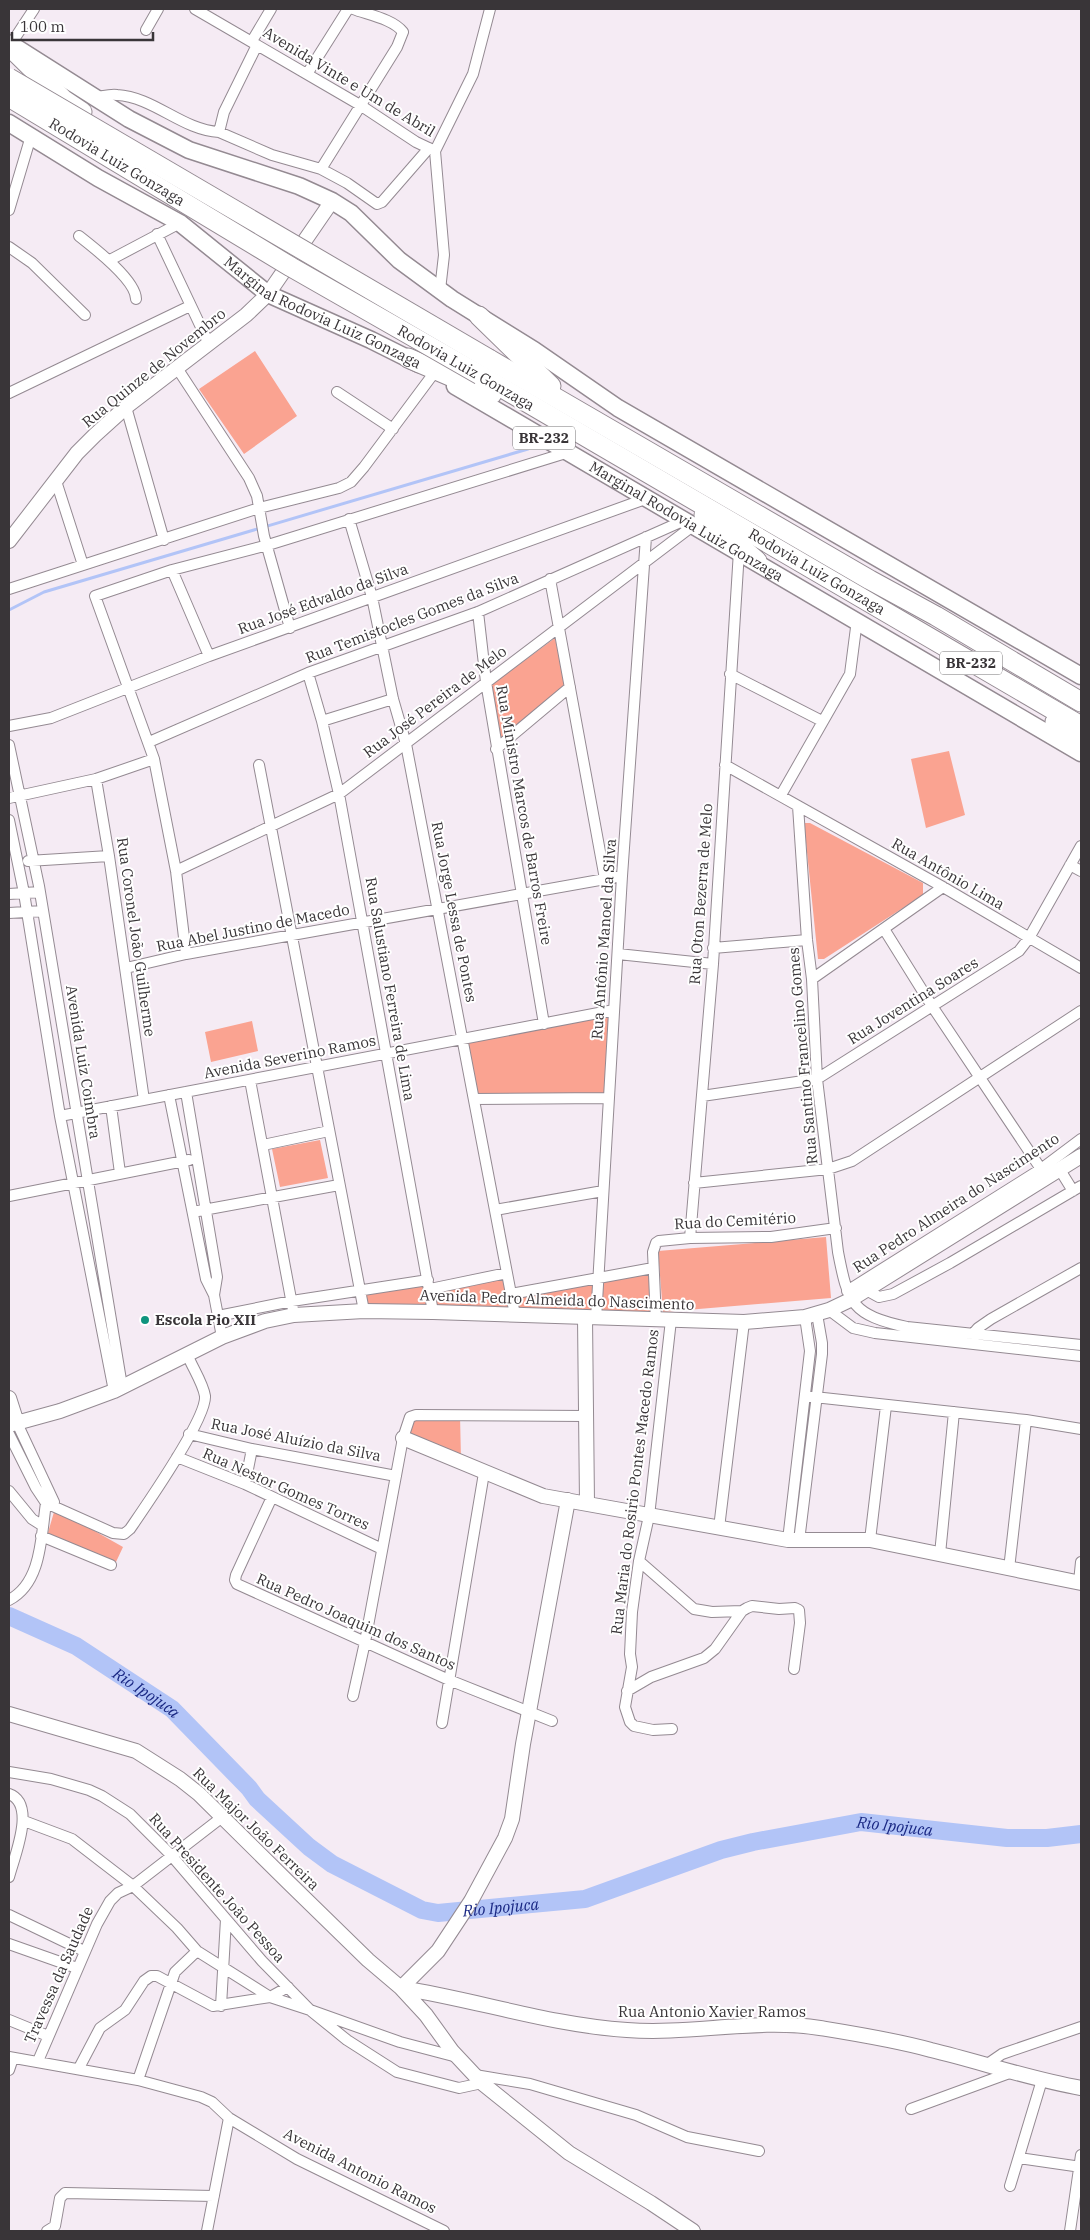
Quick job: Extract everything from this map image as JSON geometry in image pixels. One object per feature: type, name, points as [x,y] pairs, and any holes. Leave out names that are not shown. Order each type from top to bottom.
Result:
[{"type":"highway","points":[[10,45],[64,100],[120,137],[158,166]]},
{"type":"highway","name":"Rodovia Luiz Gonzaga","points":[[9,78],[614,433],[936,616],[1081,702]]},
{"type":"highway","name":"Rodovia Luiz Gonzaga","points":[[9,98],[291,267],[667,483],[1081,726]]},
{"type":"highway","points":[[479,316],[553,388],[604,421],[614,433]]},
{"type":"highway","points":[[408,358],[511,402],[555,426],[587,438]]},
{"type":"highway","points":[[667,483],[678,495],[757,561]]},
{"type":"highway","points":[[936,616],[958,623],[1062,683],[1081,689]]},
{"type":"highway","points":[[977,666],[997,684],[1049,717],[1081,743]]},
{"type":"main road","name":"BR-232","points":[[10,45],[98,97],[130,119],[189,150],[307,190],[332,201],[351,213],[399,260],[440,290],[534,350],[618,408],[1081,676]]},
{"type":"main road","name":"Marginal Rodovia Luiz Gonzaga","points":[[9,124],[98,178],[180,223],[268,294],[408,358],[757,561],[1081,753]]},
{"type":"street","points":[[10,45],[34,9]]},
{"type":"street","points":[[146,30],[158,9]]},
{"type":"street","name":"Avenida Vinte e Um de Abril","points":[[195,9],[307,74],[416,142],[432,149]]},
{"type":"street","points":[[223,134],[224,112],[271,9]]},
{"type":"street","points":[[307,74],[348,9]]},
{"type":"street","points":[[321,169],[397,47],[403,32],[392,23],[353,9]]},
{"type":"street","points":[[98,97],[122,95],[200,128],[223,134],[272,155],[321,169],[347,183],[377,204],[382,202],[432,149],[473,74],[490,9]]},
{"type":"street","points":[[9,210],[31,136]]},
{"type":"street","points":[[432,149],[444,255],[440,290]]},
{"type":"street","name":"Rua Quinze de Novembro","points":[[9,541],[77,453],[126,407],[246,315],[268,294],[332,201]]},
{"type":"street","points":[[110,260],[180,223]]},
{"type":"street","points":[[157,234],[209,344]]},
{"type":"street","points":[[79,236],[110,260],[134,291],[136,299]]},
{"type":"street","points":[[9,247],[32,263],[85,315]]},
{"type":"street","points":[[9,393],[190,306]]},
{"type":"street","points":[[177,368],[249,478],[257,496],[266,540],[290,628]]},
{"type":"street","points":[[9,589],[339,488],[351,482],[434,373]]},
{"type":"street","points":[[337,392],[393,429]]},
{"type":"street","points":[[126,407],[164,540]]},
{"type":"street","points":[[186,954],[176,871],[154,759],[95,596],[266,540],[349,519],[569,452]]},
{"type":"street","points":[[56,481],[84,565]]},
{"type":"street","name":"Rua José Edvaldo da Silva","points":[[9,726],[50,718],[209,656],[648,498]]},
{"type":"street","name":"Rua Jorge Lessa de Pontes","points":[[349,519],[372,597],[393,699],[406,744],[515,1315]]},
{"type":"street","name":"Rua Temistocles Gomes da Silva","points":[[149,742],[308,673],[478,612],[646,538],[689,522]]},
{"type":"street","name":"Rua José Pereira de Melo","points":[[176,871],[339,794],[644,562],[689,522]]},
{"type":"street","name":"Rua Antônio Manoel da Silva","points":[[591,1319],[598,1277],[622,876],[646,538]]},
{"type":"street","name":"Rua Oton Bezerra de Melo","points":[[690,1238],[713,964],[724,765],[739,551]]},
{"type":"street","points":[[172,570],[209,656]]},
{"type":"street","points":[[550,579],[605,879]]},
{"type":"street","name":"Rua Ministro Marcos de Barros Freire","points":[[478,612],[496,749],[523,894],[544,1024]]},
{"type":"street","points":[[781,796],[850,674],[857,620]]},
{"type":"street","name":"Rua Salustiano Ferreira de Lima","points":[[308,673],[322,721],[339,794],[433,1312]]},
{"type":"street","points":[[730,674],[822,721]]},
{"type":"street","points":[[496,749],[570,687]]},
{"type":"street","points":[[322,721],[393,699]]},
{"type":"street","name":"Avenida Luiz Coimbra","points":[[9,744],[40,892],[108,1303],[118,1388]]},
{"type":"street","points":[[9,798],[96,778],[154,759]]},
{"type":"street","points":[[259,764],[364,1311]]},
{"type":"street","name":"Rua Antônio Lima","points":[[724,765],[943,887],[1081,968]]},
{"type":"street","name":"Rua Coronel João Guilherme","points":[[96,778],[110,856],[144,1100]]},
{"type":"street","name":"Rua Santino Francelino Gomes","points":[[798,806],[807,940],[812,979],[817,1079],[838,1252],[848,1296]]},
{"type":"street","name":"Avenida Luiz Coimbra","points":[[9,820],[24,893],[72,1184],[96,1306],[118,1388]]},
{"type":"street","name":"Rua Joventina Soares","points":[[702,1096],[817,1079],[1005,960],[1029,938],[1081,846]]},
{"type":"street","points":[[18,863],[33,860],[110,856]]},
{"type":"street","points":[[1070,865],[1081,870]]},
{"type":"street","name":"Rua Abel Justino de Macedo","points":[[126,968],[186,954],[622,876]]},
{"type":"street","points":[[812,979],[943,887]]},
{"type":"street","points":[[9,894],[40,892]]},
{"type":"street","points":[[9,913],[43,910]]},
{"type":"street","points":[[884,929],[932,1006],[1044,1174]]},
{"type":"street","points":[[713,948],[807,940]]},
{"type":"street","points":[[618,954],[713,964]]},
{"type":"street","name":"Avenida Severino Ramos","points":[[60,1116],[614,1010]]},
{"type":"street","points":[[694,1182],[828,1169],[852,1161],[1081,1011]]},
{"type":"street","points":[[250,1080],[293,1308]]},
{"type":"street","points":[[186,1092],[204,1210],[217,1276],[214,1295]]},
{"type":"street","points":[[169,1095],[184,1161],[206,1280],[214,1295],[222,1337]]},
{"type":"street","points":[[474,1099],[608,1098]]},
{"type":"street","points":[[111,1106],[120,1173]]},
{"type":"street","points":[[263,1145],[329,1131]]},
{"type":"street","name":"Rua Pedro Almeira do Nascimento","points":[[848,1296],[1044,1174],[1081,1139]]},
{"type":"street","name":"Avenida Pedro Almeida do Nascimento","points":[[11,1427],[60,1412],[118,1388],[222,1337],[293,1308],[591,1319],[744,1322],[817,1314],[848,1296],[868,1291],[1044,1174],[1060,1170],[1081,1156]]},
{"type":"street","points":[[9,1196],[196,1159]]},
{"type":"street","points":[[868,1291],[879,1297],[892,1294],[950,1263],[1077,1188],[1060,1170]]},
{"type":"street","points":[[192,1212],[339,1185]]},
{"type":"street","points":[[495,1210],[603,1191]]},
{"type":"street","name":"Rua do Cemitério","points":[[653,1268],[654,1247],[656,1243],[665,1239],[771,1237],[836,1228]]},
{"type":"street","points":[[511,1294],[653,1268],[656,1320]]},
{"type":"street","points":[[968,1343],[973,1332],[991,1319],[1080,1270]]},
{"type":"street","points":[[218,1316],[293,1308],[360,1291],[429,1285],[507,1273]]},
{"type":"street","points":[[848,1296],[870,1315],[884,1322],[907,1327],[973,1332],[1081,1345]]},
{"type":"street","points":[[96,1306],[108,1303]]},
{"type":"street","points":[[817,1314],[854,1328],[881,1334],[1081,1356]]},
{"type":"street","points":[[794,1540],[805,1396],[810,1351],[817,1314]]},
{"type":"street","points":[[794,1540],[817,1397],[822,1342],[817,1314]]},
{"type":"street","points":[[587,1503],[585,1416],[591,1319]]},
{"type":"street","name":"Rua Maria do Rosirio Pontes Macedo Ramos","points":[[670,1320],[649,1516],[639,1561],[631,1630],[632,1667],[625,1707],[630,1722],[634,1726],[653,1730],[672,1729]]},
{"type":"street","points":[[719,1528],[744,1322]]},
{"type":"street","points":[[9,1398],[11,1427],[48,1500],[57,1507],[113,1533],[124,1534],[130,1529],[177,1457],[203,1408],[205,1396],[187,1354]]},
{"type":"street","points":[[805,1396],[1026,1420],[1081,1428]]},
{"type":"street","points":[[870,1540],[886,1406]]},
{"type":"street","points":[[940,1554],[954,1412]]},
{"type":"street","points":[[352,1696],[365,1642],[403,1438],[410,1417],[416,1415],[585,1416]]},
{"type":"street","points":[[1009,1569],[1026,1420]]},
{"type":"street","name":"Rua José Aluízio da Silva","points":[[189,1434],[252,1449],[396,1476]]},
{"type":"street","points":[[403,1438],[543,1496],[649,1516],[794,1540],[870,1540],[1080,1582],[1081,1562]]},
{"type":"street","points":[[245,1484],[252,1449]]},
{"type":"street","name":"Rua Nestor Gomes Torres","points":[[177,1457],[245,1484],[382,1548]]},
{"type":"street","points":[[442,1723],[484,1473]]},
{"type":"street","points":[[9,1491],[42,1531],[111,1565]]},
{"type":"street","name":"Rua Pedro Joaquim dos Santos","points":[[272,1497],[235,1580],[238,1584],[449,1680],[552,1721]]},
{"type":"street","points":[[9,1600],[27,1586],[33,1574],[48,1500]]},
{"type":"street","points":[[401,1988],[438,1951],[471,1900],[505,1838],[512,1819],[523,1744],[568,1500]]},
{"type":"street","points":[[639,1561],[694,1609],[712,1612],[742,1611],[752,1606],[779,1609],[795,1608],[799,1610],[800,1624],[794,1669]]},
{"type":"street","points":[[627,1691],[657,1674],[704,1658],[727,1634],[742,1611]]},
{"type":"street","name":"Rua Major João Ferreira","points":[[9,1714],[136,1751],[180,1779],[199,1794],[221,1818],[401,1988],[426,2016],[457,2057],[479,2079],[569,2153],[651,2203],[692,2231]]},
{"type":"street","name":"Rua Presidente João Pessoa","points":[[9,1772],[51,1779],[102,1796],[142,1824],[262,1961],[310,2010]]},
{"type":"street","points":[[9,1794],[17,1799],[21,1806],[24,1822],[12,1849],[9,1877]]},
{"type":"street","name":"Travessa da Saudade","points":[[38,2060],[84,1951],[110,1901],[118,1893],[133,1886],[221,1818]]},
{"type":"street","name":"Rua Presidente João Pessoa","points":[[24,1822],[72,1839],[133,1886],[177,1928],[197,1951],[270,1997],[400,2042],[457,2057]]},
{"type":"street","points":[[9,1915],[84,1951]]},
{"type":"street","points":[[221,2006],[226,1919]]},
{"type":"street","points":[[9,1944],[77,1968]]},
{"type":"street","points":[[138,2080],[178,1968],[197,1951]]},
{"type":"street","points":[[80,2068],[100,2028],[125,2010],[148,1977],[157,1976],[206,2004],[221,2006],[270,1997],[288,1987]]},
{"type":"street","name":"Rua Antonio Xavier Ramos","points":[[401,1988],[437,1994],[558,2022],[629,2030],[769,2026],[818,2028],[930,2049],[1042,2080],[1081,2088]]},
{"type":"street","points":[[426,2016],[437,1994]]},
{"type":"street","points":[[310,2010],[347,2040],[397,2072],[459,2088],[479,2079],[530,2084],[636,2115],[687,2137],[760,2151]]},
{"type":"street","points":[[9,2020],[48,2036]]},
{"type":"street","points":[[986,2065],[1002,2054],[1081,2027]]},
{"type":"street","points":[[9,2070],[11,2057]]},
{"type":"street","name":"Avenida Antonio Ramos","points":[[11,2057],[38,2060],[138,2080],[201,2097],[212,2102],[229,2118],[297,2159],[444,2231]]},
{"type":"street","points":[[911,2108],[1012,2072]]},
{"type":"street","points":[[1010,2186],[1042,2080]]},
{"type":"street","points":[[207,2231],[229,2118]]},
{"type":"street","points":[[1070,2231],[1081,2155]]},
{"type":"street","points":[[1018,2158],[1080,2167]]},
{"type":"street","points":[[47,2231],[55,2226],[60,2198],[65,2193],[214,2196]]},
{"type":"shaded area","points":[[255,351],[297,416],[244,454],[199,389]]},
{"type":"shaded area","points":[[555,638],[565,686],[500,739],[490,686]]},
{"type":"shaded area","points":[[949,751],[965,815],[926,828],[911,759]]},
{"type":"shaded area","points":[[804,823],[810,823],[923,883],[923,895],[824,959],[818,959]]},
{"type":"shaded area","points":[[614,1010],[608,1098],[474,1099],[463,1039]]},
{"type":"shaded area","points":[[252,1021],[258,1051],[211,1062],[205,1032]]},
{"type":"shaded area","points":[[320,1140],[328,1178],[280,1187],[272,1149]]},
{"type":"shaded area","points":[[826,1237],[831,1298],[663,1312],[658,1251]]},
{"type":"shaded area","points":[[653,1268],[656,1320],[362,1315],[358,1291],[426,1278],[428,1288],[507,1276],[510,1292]]},
{"type":"shaded area","points":[[460,1415],[461,1460],[402,1433],[405,1417]]},
{"type":"shaded area","points":[[54,1512],[84,1525],[123,1547],[116,1562],[47,1536]]},
{"type":"waterway","points":[[9,610],[44,592],[528,449]]},
{"type":"waterway","name":"Rio Ipojuca","points":[[9,1616],[76,1646],[172,1709],[249,1788],[257,1799],[309,1847],[332,1864],[422,1910],[438,1913],[585,1899],[721,1850],[753,1842],[861,1822],[1007,1838],[1047,1838],[1081,1834]]},
{"type":"place","name":"Escola Pio XII","points":[[145,1320]]}]
